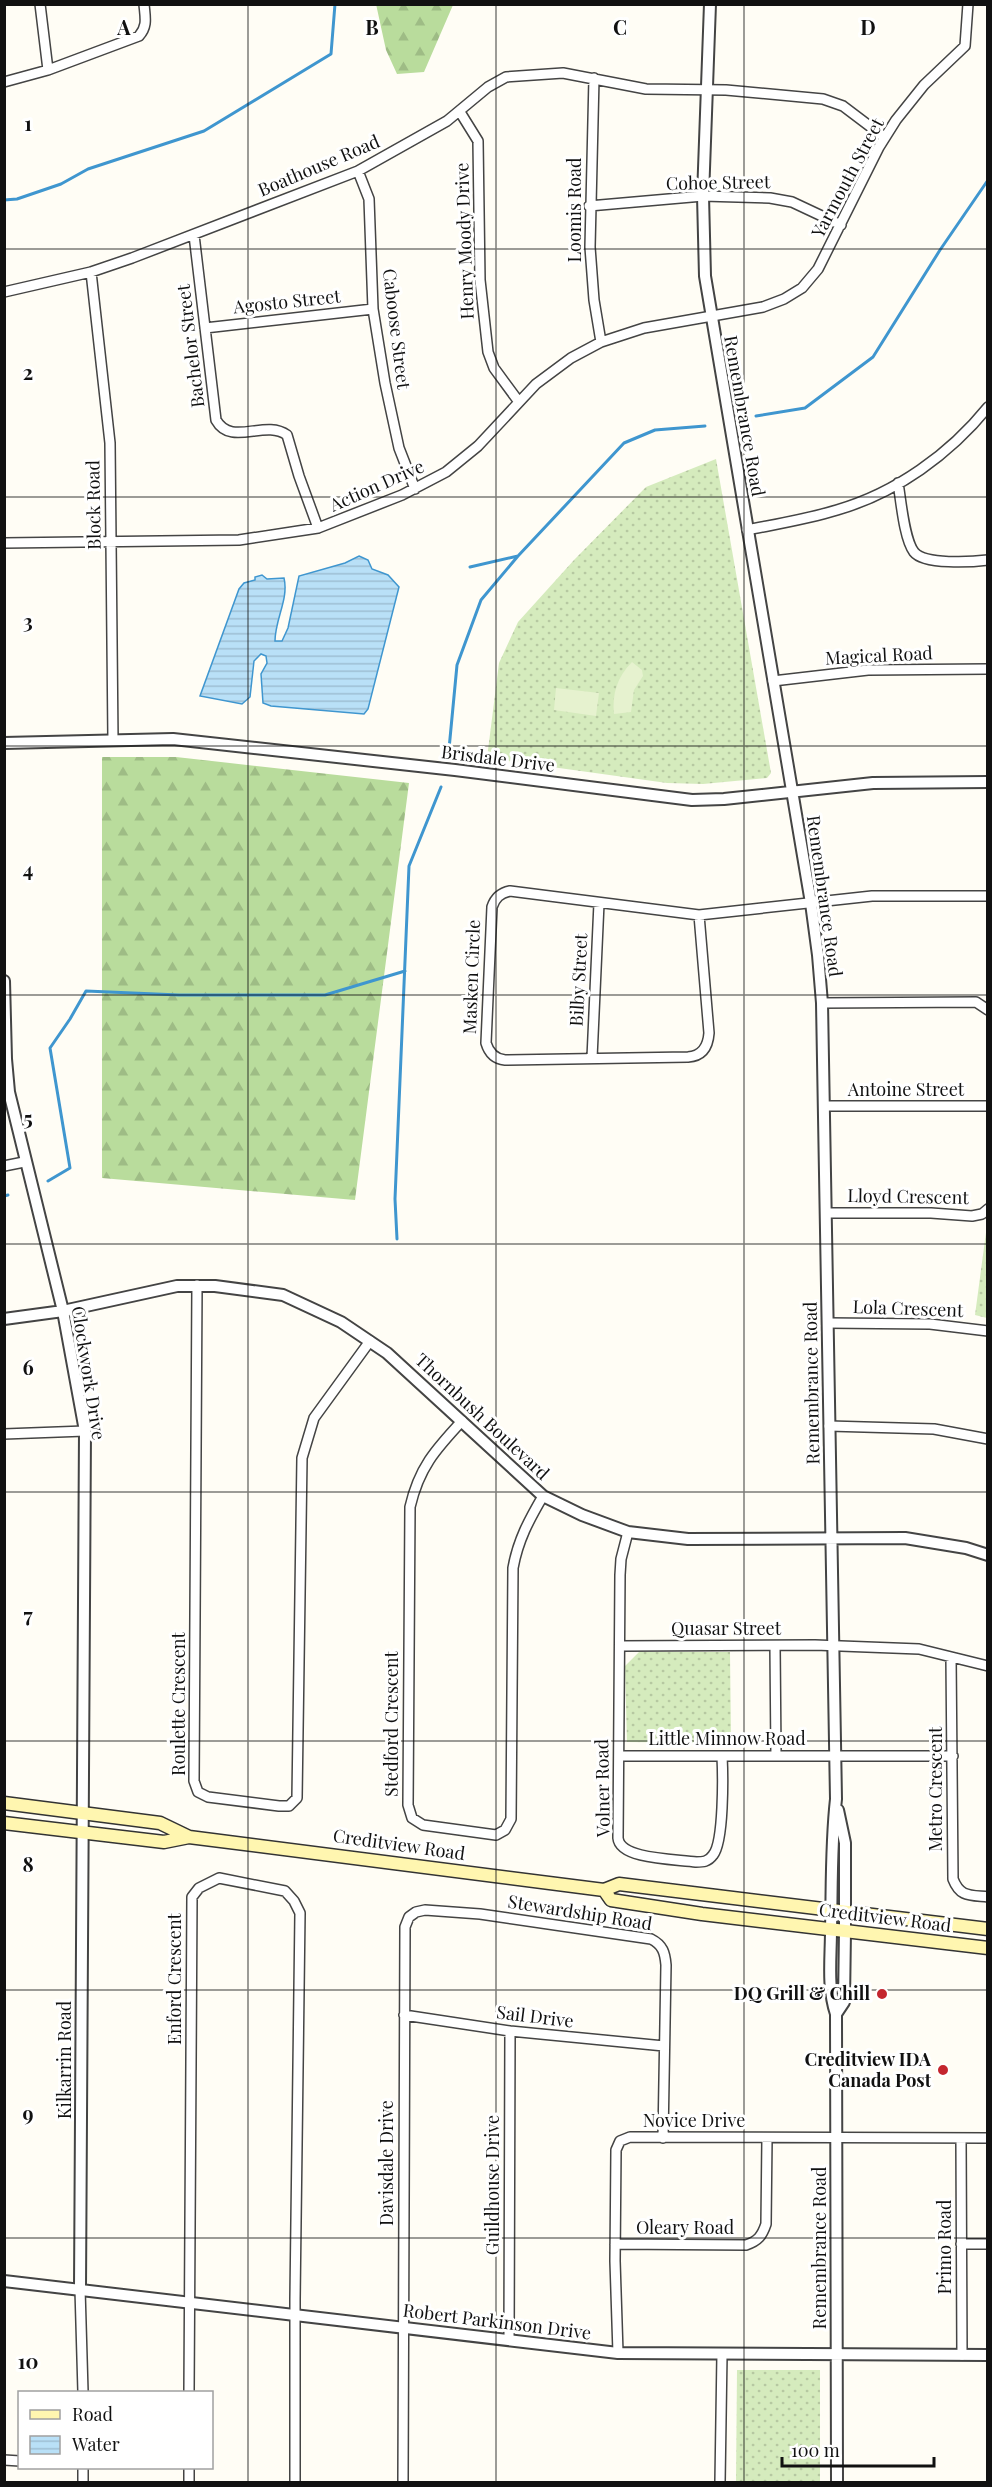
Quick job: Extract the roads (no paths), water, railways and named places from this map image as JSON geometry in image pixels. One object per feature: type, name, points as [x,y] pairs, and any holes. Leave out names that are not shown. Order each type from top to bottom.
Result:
[{"type":"main road","name":"Creditview Road","points":[[4,1803],[160,1822],[189,1837]]},
{"type":"main road","name":"Creditview Road","points":[[4,1823],[164,1842],[189,1837],[604,1890],[619,1884],[983,1929]]},
{"type":"main road","name":"Creditview Road","points":[[604,1890],[611,1900],[987,1948]]},
{"type":"main road","points":[[950,1944],[955,1935],[983,1929]]},
{"type":"street","points":[[40,4],[48,70]]},
{"type":"street","points":[[4,82],[48,70],[139,36],[146,24],[144,4]]},
{"type":"street","name":"Remembrance Road","points":[[710,4],[703,196],[705,276],[811,903],[822,1003],[836,1799],[831,1843],[831,1929],[832,2001],[836,2014],[837,2482]]},
{"type":"street","name":"Yarmouth Street","points":[[711,316],[776,303],[802,288],[818,269],[884,137],[912,98],[965,46],[967,5]]},
{"type":"street","name":"Boathouse Road","points":[[4,292],[91,272],[194,235],[358,171],[410,144],[460,112],[488,87],[506,77],[563,73],[646,89],[778,93],[823,99],[843,106],[884,137]]},
{"type":"street","name":"Loomis Road","points":[[594,78],[589,206],[591,271],[601,342]]},
{"type":"street","name":"Henry Moody Drive","points":[[460,112],[478,141],[480,269],[488,352],[494,368],[519,402]]},
{"type":"street","name":"Caboose Street","points":[[358,171],[369,199],[373,309],[389,408],[399,448],[415,489]]},
{"type":"street","name":"Cohoe Street","points":[[589,206],[703,196],[781,199],[841,225]]},
{"type":"street","name":"Bachelor Street","points":[[194,235],[216,420],[226,432],[273,429],[287,435],[318,528]]},
{"type":"street","name":"Block Road","points":[[91,272],[110,443],[113,740]]},
{"type":"street","name":"Agosto Street","points":[[205,328],[373,309]]},
{"type":"street","name":"Action Drive","points":[[4,543],[239,540],[318,528],[415,489],[446,472],[464,458],[555,369],[601,342],[644,328],[711,316]]},
{"type":"street","points":[[747,530],[839,510],[898,483],[925,467],[949,448],[974,424],[987,406]]},
{"type":"street","points":[[898,483],[912,551],[917,555],[935,560],[987,560]]},
{"type":"street","name":"Magical Road","points":[[773,681],[868,670],[987,669]]},
{"type":"street","name":"Brisdale Drive","points":[[4,743],[173,739],[455,770],[692,800],[873,783],[987,782]]},
{"type":"street","name":"Masken Circle","points":[[699,915],[709,1033],[705,1049],[695,1056],[506,1060],[495,1057],[491,1053],[486,1043],[492,908],[503,892],[510,891],[699,915],[872,896],[987,896]]},
{"type":"street","name":"Bilby Street","points":[[592,1059],[599,903]]},
{"type":"street","name":"Clockwork Drive","points":[[4,981],[9,1092],[24,1162],[63,1311],[84,1431],[82,1832]]},
{"type":"street","points":[[822,1003],[976,1002],[987,1010]]},
{"type":"street","name":"Antoine Street","points":[[824,1106],[987,1106]]},
{"type":"street","points":[[4,1166],[24,1162]]},
{"type":"street","name":"Lloyd Crescent","points":[[826,1213],[931,1213],[972,1216],[982,1214],[987,1209]]},
{"type":"street","name":"Thornbush Boulevard","points":[[4,1319],[63,1311],[156,1289],[197,1285],[283,1295],[341,1322],[387,1353],[543,1496],[582,1515],[628,1532],[688,1539],[905,1539],[966,1548],[987,1555]]},
{"type":"street","name":"Roulette Crescent","points":[[197,1285],[194,1781],[198,1792],[208,1797],[279,1806],[289,1806],[297,1798],[302,1458],[314,1418],[370,1341]]},
{"type":"street","name":"Lola Crescent","points":[[828,1323],[930,1324],[987,1331]]},
{"type":"street","name":"Stedford Crescent","points":[[462,1421],[438,1446],[421,1471],[410,1507],[408,1805],[412,1818],[423,1825],[496,1835],[505,1830],[511,1819],[513,1568],[521,1535],[543,1496]]},
{"type":"street","points":[[829,1426],[934,1429],[987,1439]]},
{"type":"street","points":[[4,1434],[84,1431]]},
{"type":"street","name":"Volner Road","points":[[628,1532],[621,1560],[619,1843],[632,1854],[696,1862],[705,1862],[712,1857],[716,1849],[722,1806],[722,1756]]},
{"type":"street","name":"Quasar Street","points":[[620,1646],[833,1646],[919,1649],[987,1666]]},
{"type":"street","points":[[775,1646],[776,1756]]},
{"type":"street","name":"Metro Crescent","points":[[951,1657],[953,1879],[957,1889],[967,1895],[987,1897]]},
{"type":"street","name":"Little Minnow Road","points":[[619,1756],[953,1756]]},
{"type":"street","name":"Remembrance Road","points":[[836,1799],[845,1844],[844,2002],[836,2014]]},
{"type":"street","name":"Kilkarrin Road","points":[[80,2289],[82,1832]]},
{"type":"street","name":"Enford Crescent","points":[[190,2302],[192,1897],[199,1888],[219,1878],[285,1891],[294,1900],[300,1913],[294,2315]]},
{"type":"street","name":"Davisdale Drive","points":[[403,2482],[405,1927],[409,1917],[425,1910],[480,1914]]},
{"type":"street","name":"Stewardship Road","points":[[480,1914],[651,1939],[662,1947],[666,1965],[663,2138]]},
{"type":"street","name":"Sail Drive","points":[[404,2015],[510,2031],[603,2042],[664,2046]]},
{"type":"street","name":"Guildhouse Drive","points":[[509,2340],[510,2031]]},
{"type":"street","name":"Novice Drive","points":[[618,2353],[615,2244],[616,2150],[620,2141],[630,2137],[987,2138]]},
{"type":"street","name":"Oleary Road","points":[[615,2244],[746,2245],[762,2237],[766,2224],[767,2138]]},
{"type":"street","name":"Primo Road","points":[[961,2139],[962,2355]]},
{"type":"street","points":[[961,2244],[987,2244]]},
{"type":"street","name":"Robert Parkinson Drive","points":[[4,2280],[618,2353],[987,2355]]},
{"type":"street","points":[[80,2289],[83,2391]]},
{"type":"street","points":[[189,2391],[190,2302]]},
{"type":"street","points":[[294,2315],[295,2482]]},
{"type":"street","points":[[720,2482],[722,2354]]},
{"type":"water","points":[[359,556],[368,560],[372,569],[388,575],[399,587],[368,709],[364,714],[271,706],[263,703],[261,674],[267,663],[266,656],[261,654],[254,661],[250,697],[242,704],[200,696],[239,589],[244,583],[262,575],[267,579],[284,578],[285,594],[275,641],[282,641],[288,628],[299,576],[345,563]]},
{"type":"waterway","points":[[4,200],[17,199],[61,184],[88,169],[204,131],[331,54],[335,4]]},
{"type":"waterway","points":[[756,416],[805,408],[873,357],[940,250],[988,180]]},
{"type":"waterway","points":[[449,749],[457,665],[481,600],[518,556],[624,443],[655,430],[705,426]]},
{"type":"waterway","points":[[470,567],[518,556]]},
{"type":"waterway","points":[[397,1239],[395,1199],[409,866],[441,787]]},
{"type":"waterway","points":[[48,1181],[70,1168],[50,1048],[86,991],[179,995],[325,995],[405,971]]},
{"type":"waterway","points":[[4,1196],[8,1195]]},
{"type":"place","name":"DQ Grill & Chill","points":[[882,1994]]},
{"type":"place","name":"Creditview IDA Canada Post","points":[[943,2070]]}]
